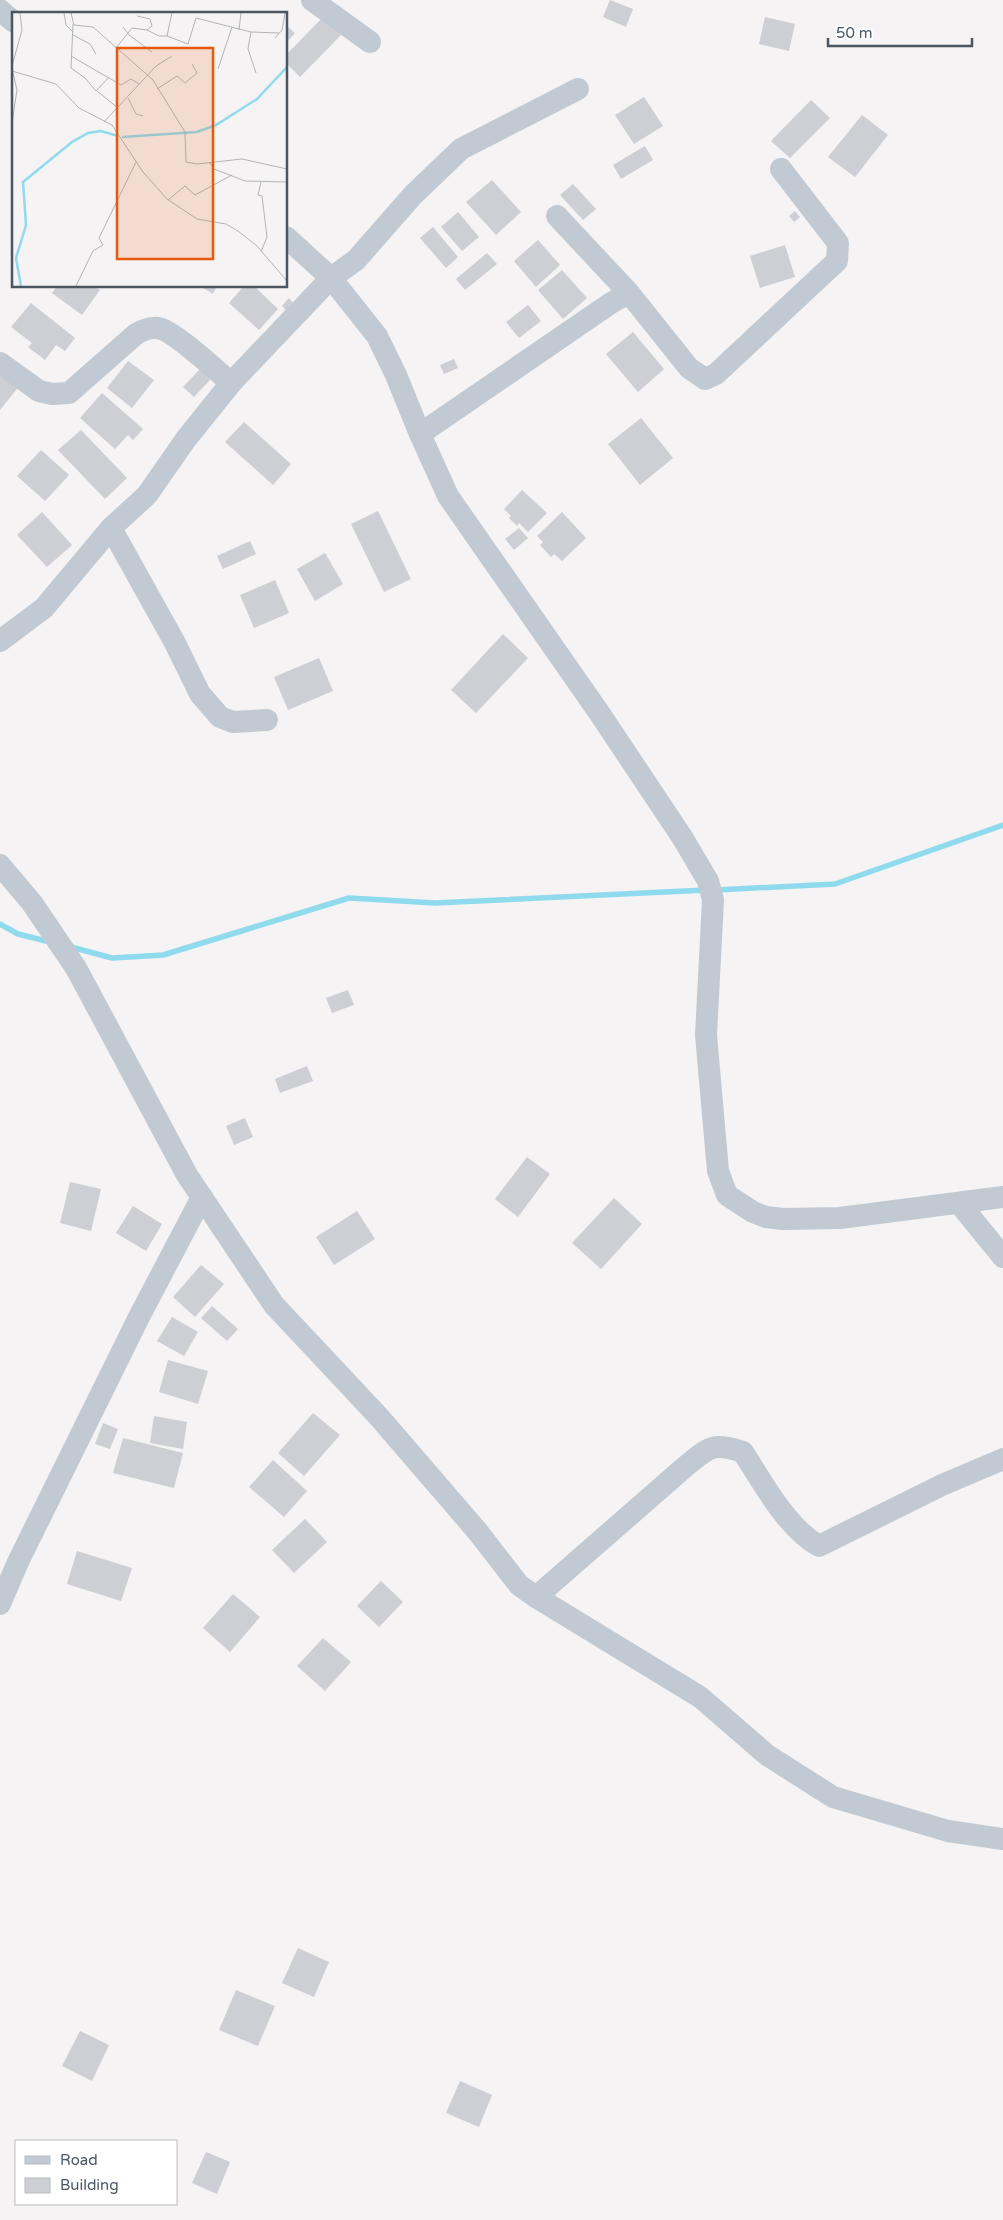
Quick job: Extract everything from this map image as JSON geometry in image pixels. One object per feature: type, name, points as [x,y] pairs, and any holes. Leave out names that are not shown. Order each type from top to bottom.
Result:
[{"type":"street","points":[[312,0],[370,42]]},
{"type":"street","points":[[0,10],[12,20]]},
{"type":"street","points":[[2,636],[44,608],[111,528],[147,495],[197,425],[231,382],[331,278],[356,260],[413,195],[461,149],[578,89]]},
{"type":"street","points":[[557,216],[629,293],[689,368],[705,379],[716,374],[837,261],[838,243],[781,169]]},
{"type":"street","points":[[288,239],[331,278],[377,336],[396,375],[448,496],[600,714],[682,837],[708,881],[713,900],[706,1035],[718,1171],[727,1194],[753,1212],[766,1217],[783,1219],[840,1218],[1003,1197]]},
{"type":"street","points":[[420,434],[610,303],[629,293]]},
{"type":"street","points":[[0,363],[39,391],[52,394],[70,393],[136,334],[147,328],[159,328],[171,334],[231,382]]},
{"type":"street","points":[[111,528],[175,643],[200,694],[220,717],[233,722],[267,720]]},
{"type":"street","points":[[0,865],[32,903],[76,968],[186,1175],[274,1305],[379,1417],[478,1532],[519,1585],[700,1697],[767,1756],[833,1797],[948,1831],[1003,1839]]},
{"type":"street","points":[[0,1604],[18,1562],[138,1317],[202,1197]]},
{"type":"street","points":[[959,1203],[1003,1257]]},
{"type":"street","points":[[536,1597],[710,1447],[725,1446],[744,1452],[773,1498],[800,1532],[805,1538],[819,1546],[942,1485],[1003,1459]]},
{"type":"building","points":[[610,0],[633,9],[626,27],[603,17]]},
{"type":"building","points":[[765,17],[795,24],[789,51],[759,44]]},
{"type":"building","points":[[322,18],[341,35],[300,77],[288,65],[288,53]]},
{"type":"building","points":[[288,27],[295,33],[288,41]]},
{"type":"building","points":[[644,97],[663,126],[634,144],[615,115]]},
{"type":"building","points":[[811,100],[830,118],[790,158],[771,141]]},
{"type":"building","points":[[862,115],[888,135],[855,177],[828,157]]},
{"type":"building","points":[[645,146],[653,160],[621,179],[613,165]]},
{"type":"building","points":[[492,180],[521,212],[496,235],[466,202]]},
{"type":"building","points":[[573,184],[596,209],[583,220],[560,195]]},
{"type":"building","points":[[795,211],[800,217],[794,222],[789,216]]},
{"type":"building","points":[[458,212],[479,237],[462,251],[441,227]]},
{"type":"building","points":[[433,227],[458,257],[446,268],[420,238]]},
{"type":"building","points":[[538,240],[560,265],[536,287],[514,261]]},
{"type":"building","points":[[785,245],[795,277],[760,288],[750,256]]},
{"type":"building","points":[[487,253],[497,264],[465,290],[456,279]]},
{"type":"building","points":[[562,270],[587,298],[563,319],[538,290]]},
{"type":"building","points":[[56,288],[98,288],[100,290],[82,315],[52,293]]},
{"type":"building","points":[[203,288],[216,288],[213,294]]},
{"type":"building","points":[[242,288],[256,288],[278,309],[259,330],[229,303]]},
{"type":"building","points":[[289,298],[297,307],[290,314],[282,306]]},
{"type":"building","points":[[31,303],[75,338],[65,351],[56,345],[45,360],[28,347],[32,343],[11,327]]},
{"type":"building","points":[[528,305],[541,321],[519,338],[506,322]]},
{"type":"building","points":[[633,332],[664,369],[638,392],[606,354]]},
{"type":"building","points":[[454,359],[458,368],[444,374],[440,365]]},
{"type":"building","points":[[128,361],[154,380],[132,408],[107,388]]},
{"type":"building","points":[[0,368],[21,384],[0,410]]},
{"type":"building","points":[[201,368],[212,378],[194,397],[183,387]]},
{"type":"building","points":[[102,393],[143,429],[133,440],[128,435],[115,449],[80,418]]},
{"type":"building","points":[[641,418],[673,458],[640,485],[608,444]]},
{"type":"building","points":[[244,422],[291,464],[273,485],[225,442]]},
{"type":"building","points":[[81,430],[127,478],[105,499],[58,450]]},
{"type":"building","points":[[41,450],[69,475],[45,501],[17,476]]},
{"type":"building","points":[[522,490],[547,513],[528,532],[519,523],[517,526],[504,509]]},
{"type":"building","points":[[378,511],[411,579],[384,592],[351,524]]},
{"type":"building","points":[[42,512],[72,545],[47,567],[17,535]]},
{"type":"building","points":[[562,512],[586,538],[562,561],[554,554],[551,557],[540,545],[543,542],[537,536]]},
{"type":"building","points":[[519,528],[528,538],[514,550],[505,539]]},
{"type":"building","points":[[250,541],[256,554],[223,569],[217,556]]},
{"type":"building","points":[[325,553],[343,584],[315,601],[297,569]]},
{"type":"building","points":[[275,580],[289,613],[254,628],[240,595]]},
{"type":"building","points":[[503,634],[528,658],[476,713],[451,690]]},
{"type":"building","points":[[319,658],[333,691],[288,710],[274,677]]},
{"type":"building","points":[[348,990],[354,1005],[332,1013],[326,998]]},
{"type":"building","points":[[307,1066],[313,1081],[280,1093],[275,1079]]},
{"type":"building","points":[[245,1118],[253,1137],[234,1145],[226,1126]]},
{"type":"building","points":[[527,1157],[550,1174],[518,1217],[495,1199]]},
{"type":"building","points":[[70,1182],[101,1189],[91,1231],[60,1223]]},
{"type":"building","points":[[614,1198],[642,1224],[601,1269],[572,1243]]},
{"type":"building","points":[[133,1206],[162,1224],[146,1251],[116,1233]]},
{"type":"building","points":[[357,1211],[375,1239],[334,1265],[316,1237]]},
{"type":"building","points":[[201,1265],[224,1284],[195,1317],[173,1297]]},
{"type":"building","points":[[212,1306],[238,1329],[227,1341],[201,1318]]},
{"type":"building","points":[[172,1317],[198,1332],[184,1356],[157,1341]]},
{"type":"building","points":[[168,1360],[208,1371],[198,1404],[159,1392]]},
{"type":"building","points":[[313,1413],[340,1435],[304,1476],[278,1453]]},
{"type":"building","points":[[154,1416],[187,1422],[183,1449],[150,1443]]},
{"type":"building","points":[[103,1423],[118,1429],[110,1449],[95,1444]]},
{"type":"building","points":[[123,1438],[183,1453],[174,1488],[113,1473]]},
{"type":"building","points":[[273,1460],[307,1491],[284,1517],[249,1487]]},
{"type":"building","points":[[305,1519],[327,1542],[294,1573],[272,1550]]},
{"type":"building","points":[[77,1551],[132,1568],[121,1601],[67,1584]]},
{"type":"building","points":[[381,1581],[403,1602],[379,1627],[357,1606]]},
{"type":"building","points":[[233,1594],[260,1617],[230,1652],[203,1628]]},
{"type":"building","points":[[323,1638],[351,1662],[325,1691],[297,1666]]},
{"type":"building","points":[[298,1948],[329,1962],[314,1997],[282,1983]]},
{"type":"building","points":[[236,1990],[275,2006],[258,2046],[219,2030]]},
{"type":"building","points":[[80,2031],[109,2045],[92,2081],[62,2066]]},
{"type":"building","points":[[460,2081],[492,2095],[479,2127],[446,2113]]},
{"type":"building","points":[[206,2152],[230,2162],[217,2194],[192,2183]]},
{"type":"waterway","points":[[716,890],[835,884],[1003,825]]},
{"type":"waterway","points":[[71,947],[112,958],[163,955],[349,898],[435,903],[706,890]]},
{"type":"waterway","points":[[0,924],[18,934],[50,942]]}]
